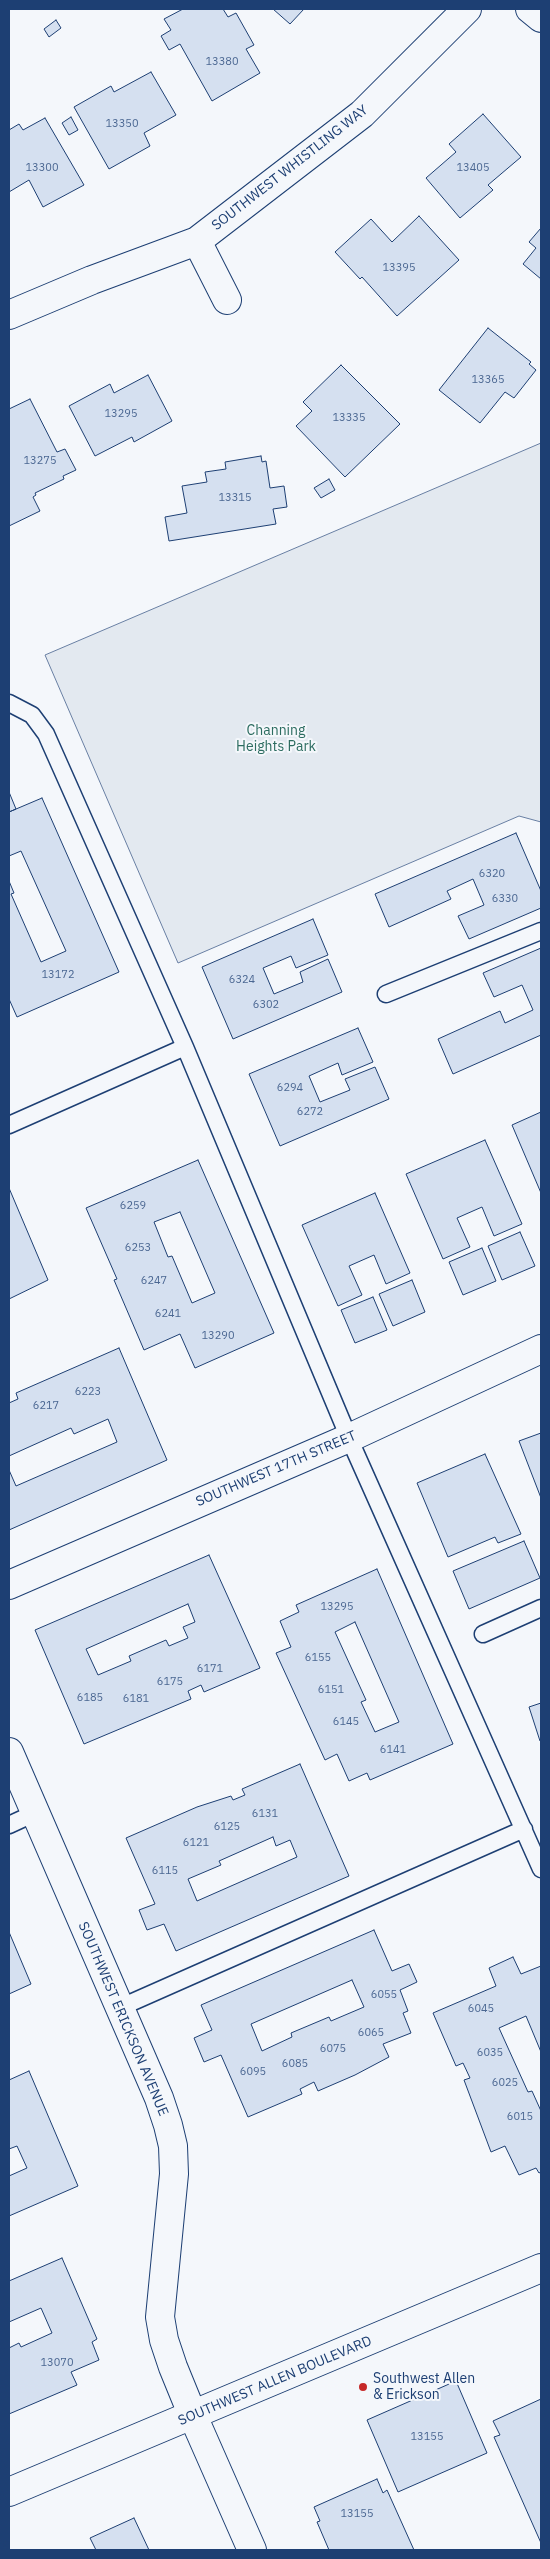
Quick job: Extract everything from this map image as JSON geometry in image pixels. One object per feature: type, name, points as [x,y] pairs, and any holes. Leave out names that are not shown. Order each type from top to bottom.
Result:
[{"type":"street","name":"SOUTHWEST WHISTLING WAY","points":[[9,315],[197,241],[362,114],[467,9]]},
{"type":"street","points":[[530,9],[541,18]]},
{"type":"street","points":[[197,241],[227,300]]},
{"type":"street","name":"SOUTHWEST 17TH STREET","points":[[9,1585],[349,1438],[541,1349]]},
{"type":"street","name":"SOUTHWEST ERICKSON AVENUE","points":[[9,1752],[159,2098],[173,2146],[174,2174],[160,2317],[164,2340],[193,2416],[252,2550]]},
{"type":"street","name":"SOUTHWEST ALLEN BOULEVARD","points":[[9,2492],[541,2268]]},
{"type":"lane","points":[[9,703],[32,715],[46,734],[185,1047],[349,1438],[541,1869]]},
{"type":"lane","points":[[386,994],[541,931]]},
{"type":"lane","points":[[9,1125],[185,1047]]},
{"type":"lane","points":[[483,1634],[541,1608]]},
{"type":"lane","points":[[9,1825],[36,1813]]},
{"type":"lane","points":[[119,2008],[524,1829]]},
{"type":"green space","name":"Channing Heights Park","points":[[541,443],[541,822],[519,816],[178,963],[45,655]]},
{"type":"building","points":[[183,9],[223,9],[228,17],[236,13],[254,45],[246,49],[260,73],[212,101],[180,44],[169,50],[161,36],[171,30],[164,19]]},
{"type":"building","points":[[273,9],[304,9],[290,24]]},
{"type":"building","points":[[56,20],[61,28],[49,37],[44,29]]},
{"type":"building","points":[[151,72],[176,115],[144,133],[150,146],[109,169],[74,107],[111,86],[114,92]]},
{"type":"building","points":[[483,114],[521,157],[488,185],[493,190],[460,218],[426,178],[456,152],[449,144]]},
{"type":"building","points":[[71,117],[78,130],[69,135],[62,123]]},
{"type":"building","points":[[45,118],[84,185],[43,207],[29,180],[9,192],[9,130],[19,124],[23,130]]},
{"type":"building","points":[[419,216],[459,260],[397,316],[362,277],[360,279],[335,252],[371,219],[392,242]]},
{"type":"building","points":[[541,228],[541,279],[523,264],[536,248],[529,242]]},
{"type":"building","points":[[488,328],[531,362],[529,364],[536,370],[514,398],[505,392],[480,423],[439,390]]},
{"type":"building","points":[[341,365],[400,424],[345,477],[296,426],[312,411],[303,402]]},
{"type":"building","points":[[148,375],[172,421],[134,442],[132,437],[95,456],[69,406],[110,384],[114,393]]},
{"type":"building","points":[[30,399],[57,452],[65,449],[76,470],[63,476],[64,479],[35,493],[36,495],[33,497],[40,511],[9,526],[9,409]]},
{"type":"building","points":[[261,456],[262,462],[266,461],[270,488],[284,486],[287,507],[273,509],[276,524],[169,541],[165,517],[187,513],[182,486],[207,482],[205,472],[226,469],[225,462]]},
{"type":"building","points":[[329,479],[335,490],[321,498],[314,488]]},
{"type":"building","points":[[9,792],[16,809],[9,812]]},
{"type":"building","points":[[42,798],[119,972],[17,1017],[9,999],[9,881],[14,893],[11,894],[41,962],[66,951],[21,851],[9,856],[9,812]]},
{"type":"building","points":[[516,833],[541,891],[541,908],[469,939],[458,916],[484,905],[473,879],[447,891],[451,899],[389,927],[375,894]]},
{"type":"building","points":[[313,919],[328,955],[296,968],[291,956],[263,968],[274,994],[303,982],[300,972],[328,959],[342,992],[233,1039],[202,967]]},
{"type":"building","points":[[541,948],[541,1035],[453,1074],[438,1039],[500,1011],[505,1023],[533,1010],[522,985],[494,997],[483,973]]},
{"type":"building","points":[[358,1028],[373,1062],[342,1075],[338,1063],[309,1076],[320,1102],[350,1090],[345,1079],[375,1067],[389,1099],[280,1146],[249,1074]]},
{"type":"building","points":[[541,1112],[541,1193],[512,1125]]},
{"type":"building","points":[[485,1140],[522,1224],[494,1236],[482,1207],[457,1218],[470,1247],[443,1259],[406,1174]]},
{"type":"building","points":[[198,1160],[274,1333],[195,1368],[180,1334],[144,1350],[114,1280],[117,1279],[86,1208]],"holes":[[[180,1212],[215,1293],[192,1303],[172,1256],[168,1257],[154,1222]]]},
{"type":"building","points":[[9,1188],[48,1280],[9,1299]]},
{"type":"building","points":[[375,1193],[410,1273],[386,1284],[374,1255],[349,1266],[362,1295],[338,1306],[302,1225]]},
{"type":"building","points":[[520,1232],[535,1266],[502,1280],[488,1246]]},
{"type":"building","points":[[482,1248],[496,1281],[463,1295],[449,1262]]},
{"type":"building","points":[[412,1280],[425,1312],[393,1326],[379,1294]]},
{"type":"building","points":[[373,1297],[387,1330],[355,1343],[341,1310]]},
{"type":"building","points":[[119,1348],[167,1460],[9,1530],[9,1470],[16,1486],[117,1442],[108,1419],[74,1434],[71,1428],[9,1456],[9,1403],[18,1399],[16,1393]]},
{"type":"building","points":[[541,1433],[541,1498],[519,1441]]},
{"type":"building","points":[[485,1454],[521,1534],[498,1543],[495,1537],[448,1557],[417,1483]]},
{"type":"building","points":[[524,1541],[540,1578],[469,1609],[453,1571]]},
{"type":"building","points":[[209,1555],[260,1668],[204,1692],[201,1685],[188,1691],[191,1699],[84,1744],[35,1630]],"holes":[[[188,1604],[195,1622],[183,1627],[188,1638],[169,1646],[166,1640],[129,1656],[131,1661],[98,1675],[86,1649]]]},
{"type":"building","points":[[377,1569],[453,1744],[370,1780],[367,1773],[349,1781],[337,1754],[325,1760],[276,1653],[291,1647],[280,1621],[299,1612],[296,1605]],"holes":[[[355,1622],[399,1722],[375,1732],[361,1702],[366,1700],[335,1632]]]},
{"type":"building","points":[[541,1703],[541,1741],[540,1741],[529,1707]]},
{"type":"building","points":[[300,1764],[349,1876],[176,1951],[164,1924],[147,1930],[139,1910],[155,1904],[126,1838],[197,1807],[231,1796],[233,1800],[245,1795],[242,1789]],"holes":[[[273,1837],[276,1846],[290,1840],[297,1857],[197,1901],[188,1879],[221,1865],[219,1861]]]},
{"type":"building","points":[[374,1930],[392,1971],[409,1964],[417,1982],[400,1990],[408,2011],[403,2013],[411,2033],[383,2044],[389,2057],[355,2075],[318,2091],[314,2082],[300,2089],[302,2094],[248,2117],[221,2055],[204,2062],[194,2038],[212,2030],[201,2005]],"holes":[[[352,1980],[364,2007],[331,2021],[329,2017],[291,2033],[292,2037],[262,2051],[251,2024]]]},
{"type":"building","points":[[9,1932],[31,1984],[9,1994]]},
{"type":"building","points":[[513,1957],[521,1974],[541,1966],[541,2052],[526,2016],[499,2028],[528,2092],[532,2091],[541,2111],[541,2172],[539,2173],[536,2168],[519,2175],[505,2146],[491,2152],[464,2080],[470,2078],[463,2063],[456,2066],[433,2013],[496,1986],[489,1968]]},
{"type":"building","points":[[29,2071],[78,2186],[9,2216],[9,2176],[27,2168],[17,2146],[9,2149],[9,2080]]},
{"type":"building","points":[[62,2258],[97,2339],[92,2342],[99,2360],[71,2372],[77,2385],[9,2414],[9,2348],[19,2343],[21,2347],[52,2333],[41,2308],[9,2322],[9,2281]]},
{"type":"building","points":[[456,2381],[487,2453],[398,2492],[367,2420]]},
{"type":"building","points":[[541,2399],[541,2543],[494,2437],[500,2435],[493,2421]]},
{"type":"building","points":[[377,2479],[383,2493],[387,2490],[414,2550],[329,2550],[317,2522],[320,2521],[314,2507]]},
{"type":"building","points":[[134,2518],[149,2550],[96,2550],[90,2538]]},
{"type":"place","name":"Southwest Allen & Erickson","points":[[363,2387]]}]
